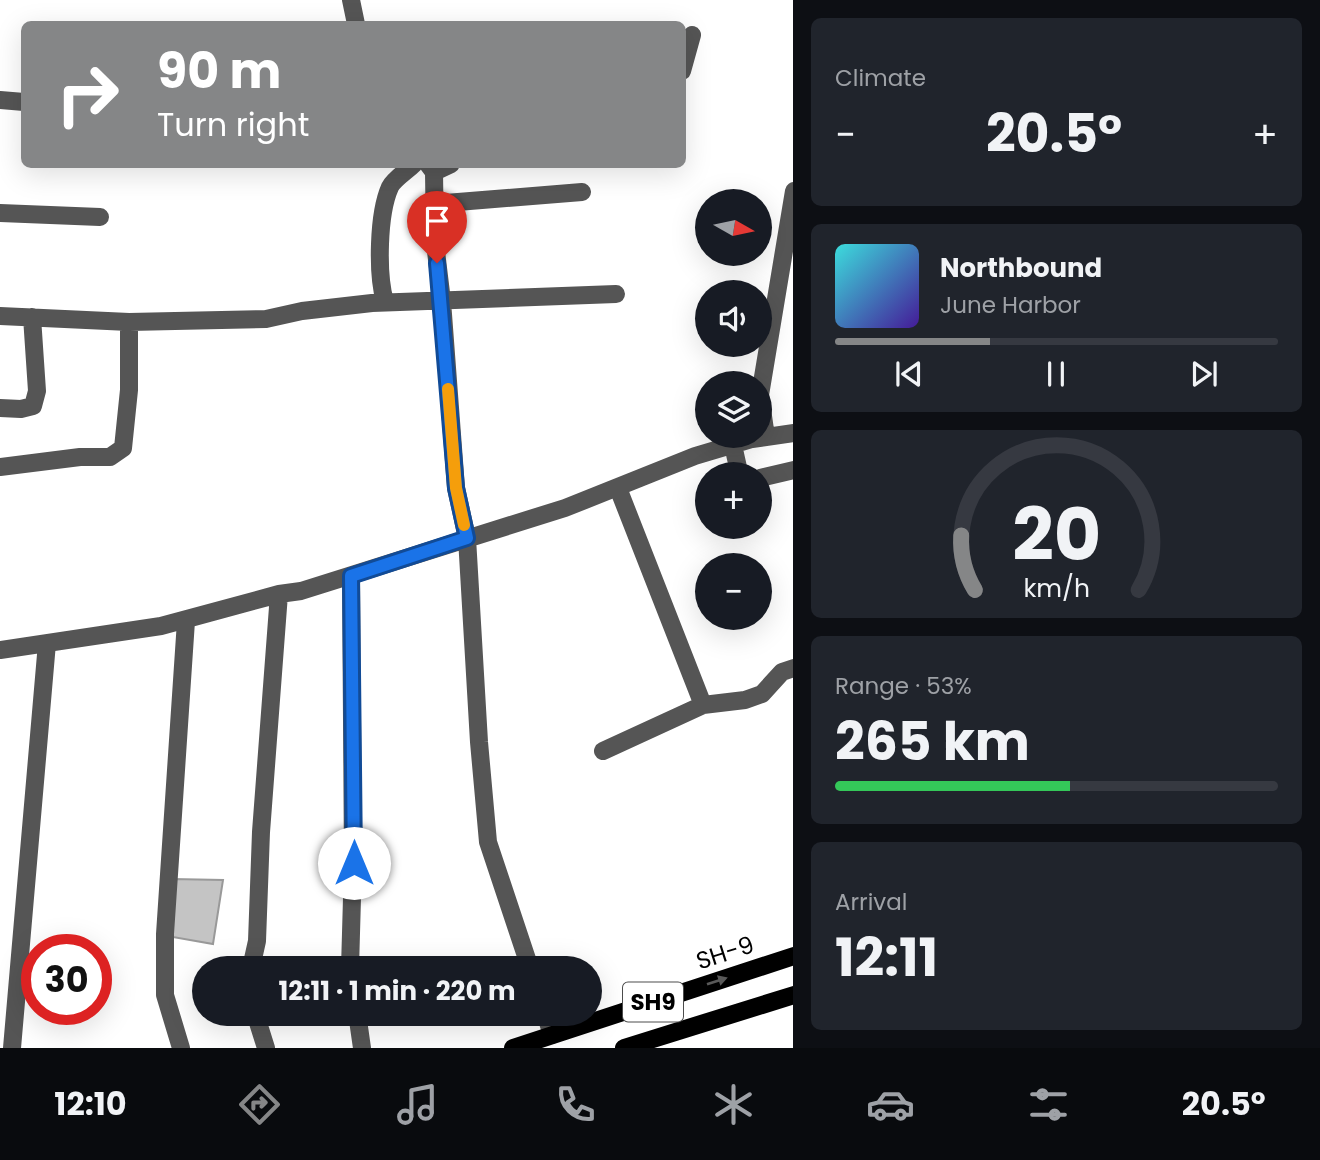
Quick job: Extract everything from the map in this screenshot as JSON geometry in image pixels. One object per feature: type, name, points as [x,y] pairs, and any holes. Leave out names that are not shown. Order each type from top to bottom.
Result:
[{"type":"main road","name":"SH-9","points":[[513,1048],[793,956]]},
{"type":"main road","name":"SH9","points":[[624,1048],[793,995]]},
{"type":"street","points":[[351,0],[355,21]]},
{"type":"street","points":[[686,57],[692,35]]},
{"type":"street","points":[[0,100],[21,103]]},
{"type":"street","points":[[385,302],[380,287],[385,207],[390,185],[409,168]]},
{"type":"street","points":[[431,168],[456,488],[467,538],[488,842],[526,956]]},
{"type":"street","points":[[764,371],[793,191]]},
{"type":"street","points":[[433,204],[582,192]]},
{"type":"street","points":[[0,213],[100,217]]},
{"type":"street","points":[[0,316],[129,322],[266,318],[302,311],[385,302],[616,294]]},
{"type":"street","points":[[0,408],[21,409],[33,406],[37,391],[32,317]]},
{"type":"street","points":[[0,467],[80,457],[110,457],[123,448],[129,390],[129,322]]},
{"type":"street","points":[[772,436],[793,433]]},
{"type":"street","points":[[0,650],[186,621],[279,594],[301,591],[565,508],[695,456],[723,448]]},
{"type":"street","points":[[772,475],[793,470]]},
{"type":"street","points":[[618,488],[703,705]]},
{"type":"street","points":[[350,956],[354,863],[351,576]]},
{"type":"street","points":[[254,956],[257,941],[261,832],[279,594]]},
{"type":"street","points":[[181,1048],[165,995],[165,934],[186,621]]},
{"type":"street","points":[[12,1048],[47,643]]},
{"type":"street","points":[[604,751],[703,705],[745,700],[762,694],[782,672],[793,668]]},
{"type":"street","points":[[259,1026],[266,1048]]},
{"type":"street","points":[[359,1026],[362,1048]]},
{"type":"street","points":[[549,1026],[552,1035]]},
{"type":"building","points":[[172,879],[223,880],[213,944],[167,936]]},
{"type":"slow traffic","points":[[448,389],[456,488],[464,525]]},
{"type":"route","points":[[354,863],[351,576],[467,538],[456,488],[437,263]]}]
